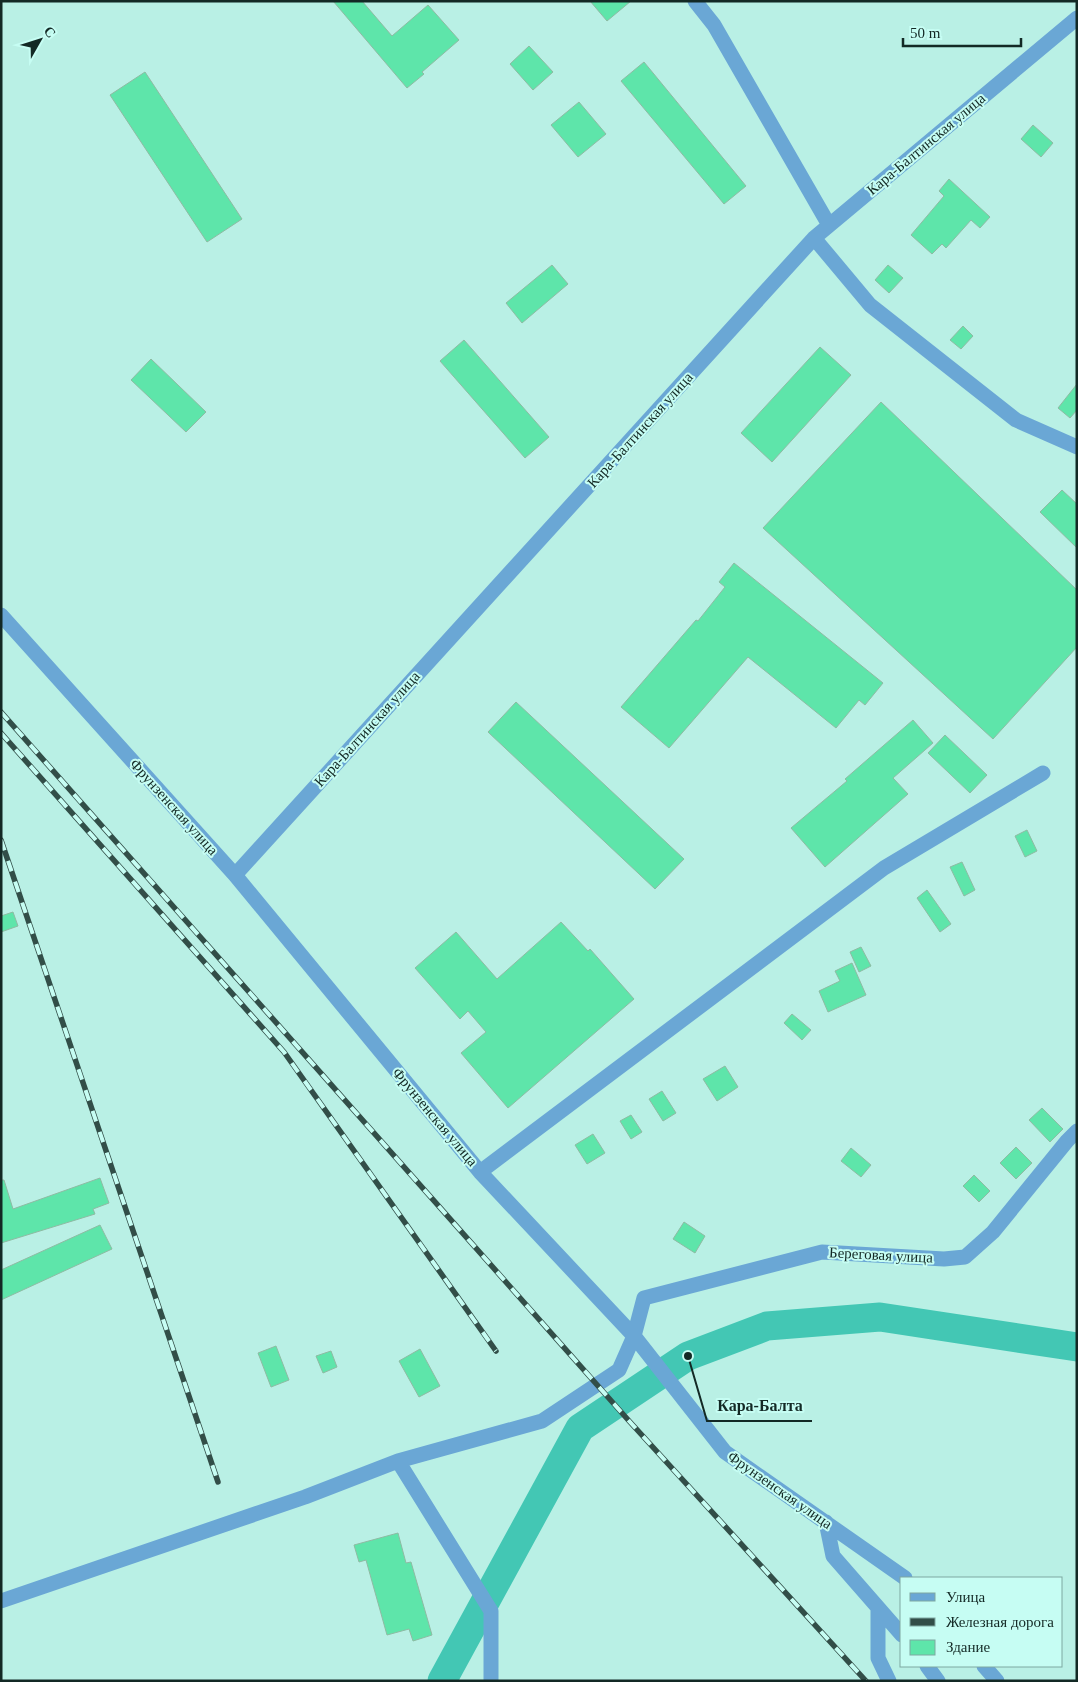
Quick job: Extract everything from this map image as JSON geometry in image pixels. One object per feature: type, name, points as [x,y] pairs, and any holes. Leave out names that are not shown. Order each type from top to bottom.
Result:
[{"type":"street","points":[[695,1],[714,25],[829,225]]},
{"type":"street","name":"Кара-Балтинская улица","points":[[235,875],[814,238],[1077,18]]},
{"type":"street","points":[[814,238],[870,305],[954,372],[1016,420],[1077,447]]},
{"type":"street","name":"Фрунзенская улица","points":[[1,615],[235,875],[480,1172],[634,1336],[725,1452],[904,1577]]},
{"type":"street","points":[[480,1172],[884,868],[1043,773]]},
{"type":"street","name":"Береговая улица","points":[[634,1336],[644,1298],[822,1252],[944,1259],[965,1256],[993,1232],[1077,1131]]},
{"type":"street","points":[[1,1602],[305,1497],[398,1460],[542,1421],[619,1370],[634,1336]]},
{"type":"street","points":[[398,1460],[491,1611],[490,1681]]},
{"type":"street","points":[[826,1522],[833,1556],[878,1610],[900,1633]]},
{"type":"street","points":[[878,1610],[878,1658],[889,1681]]},
{"type":"street","points":[[928,1667],[938,1681]]},
{"type":"street","points":[[985,1667],[997,1681]]},
{"type":"building","points":[[333,1],[362,1],[392,36],[428,5],[459,40],[422,72],[424,74],[407,88]]},
{"type":"building","points":[[590,1],[631,1],[607,21]]},
{"type":"building","points":[[529,46],[553,72],[533,90],[510,64]]},
{"type":"building","points":[[644,62],[746,186],[724,204],[621,81]]},
{"type":"building","points":[[145,72],[242,219],[207,242],[110,95]]},
{"type":"building","points":[[579,102],[606,134],[578,157],[551,125]]},
{"type":"building","points":[[1033,125],[1053,143],[1041,157],[1021,139]]},
{"type":"building","points":[[949,179],[990,217],[980,228],[971,220],[946,248],[942,244],[932,254],[911,235],[944,196],[939,191]]},
{"type":"building","points":[[552,265],[568,284],[522,323],[506,303]]},
{"type":"building","points":[[888,265],[903,278],[889,293],[875,280]]},
{"type":"building","points":[[963,326],[973,336],[961,349],[950,340]]},
{"type":"building","points":[[464,340],[549,437],[525,458],[440,361]]},
{"type":"building","points":[[820,347],[851,375],[772,462],[741,433]]},
{"type":"building","points":[[151,359],[206,412],[186,432],[131,380]]},
{"type":"building","points":[[1077,384],[1077,410],[1070,418],[1058,408]]},
{"type":"building","points":[[881,402],[1077,590],[1077,647],[993,739],[763,528]]},
{"type":"building","points":[[1062,490],[1077,504],[1077,548],[1040,512]]},
{"type":"building","points":[[734,563],[883,683],[865,705],[859,700],[836,728],[748,657],[669,748],[621,707],[696,620],[698,621],[725,587],[719,582]]},
{"type":"building","points":[[516,702],[684,859],[655,889],[488,732]]},
{"type":"building","points":[[913,720],[933,743],[893,778],[908,794],[825,867],[791,828],[847,781],[845,779]]},
{"type":"building","points":[[945,735],[987,775],[970,793],[928,753]]},
{"type":"building","points":[[1027,830],[1037,851],[1025,857],[1015,836]]},
{"type":"building","points":[[962,862],[975,890],[964,896],[950,867]]},
{"type":"building","points":[[927,890],[951,924],[940,932],[917,898]]},
{"type":"building","points":[[13,912],[18,926],[1,932],[1,916]]},
{"type":"building","points":[[561,922],[588,951],[590,949],[634,999],[508,1108],[461,1053],[486,1032],[468,1011],[460,1019],[415,968],[456,932],[497,979]]},
{"type":"building","points":[[861,947],[871,966],[859,972],[850,952]]},
{"type":"building","points":[[852,963],[866,995],[828,1012],[819,991],[840,981],[835,971]]},
{"type":"building","points":[[792,1014],[811,1030],[802,1040],[784,1023]]},
{"type":"building","points":[[725,1066],[738,1087],[717,1101],[703,1079]]},
{"type":"building","points":[[662,1091],[676,1113],[663,1121],[649,1099]]},
{"type":"building","points":[[1042,1108],[1063,1129],[1050,1142],[1029,1120]]},
{"type":"building","points":[[631,1115],[642,1132],[631,1139],[620,1121]]},
{"type":"building","points":[[593,1134],[605,1153],[587,1164],[575,1145]]},
{"type":"building","points":[[1016,1147],[1032,1163],[1016,1179],[1000,1163]]},
{"type":"building","points":[[851,1148],[871,1165],[861,1177],[841,1161]]},
{"type":"building","points":[[974,1175],[990,1191],[979,1202],[963,1186]]},
{"type":"building","points":[[100,1178],[109,1203],[93,1209],[95,1214],[1,1243],[1,1180],[4,1180],[13,1209]]},
{"type":"building","points":[[684,1222],[705,1236],[695,1253],[673,1239]]},
{"type":"building","points":[[100,1225],[112,1249],[1,1300],[1,1270]]},
{"type":"building","points":[[276,1346],[289,1380],[271,1387],[258,1353]]},
{"type":"building","points":[[420,1349],[440,1386],[419,1397],[399,1361]]},
{"type":"building","points":[[331,1351],[337,1367],[323,1373],[316,1356]]},
{"type":"building","points":[[398,1533],[406,1563],[411,1562],[432,1635],[413,1641],[409,1629],[387,1635],[366,1560],[359,1562],[354,1545]]},
{"type":"waterway","points":[[442,1681],[580,1428],[688,1356],[767,1326],[880,1317],[1077,1347]]},
{"type":"railway","points":[[1,712],[630,1422],[866,1681]]},
{"type":"railway","points":[[1,733],[284,1052],[496,1351]]},
{"type":"railway","points":[[1,840],[218,1482]]},
{"type":"place","name":"Кара-Балта","points":[[688,1356]]}]
